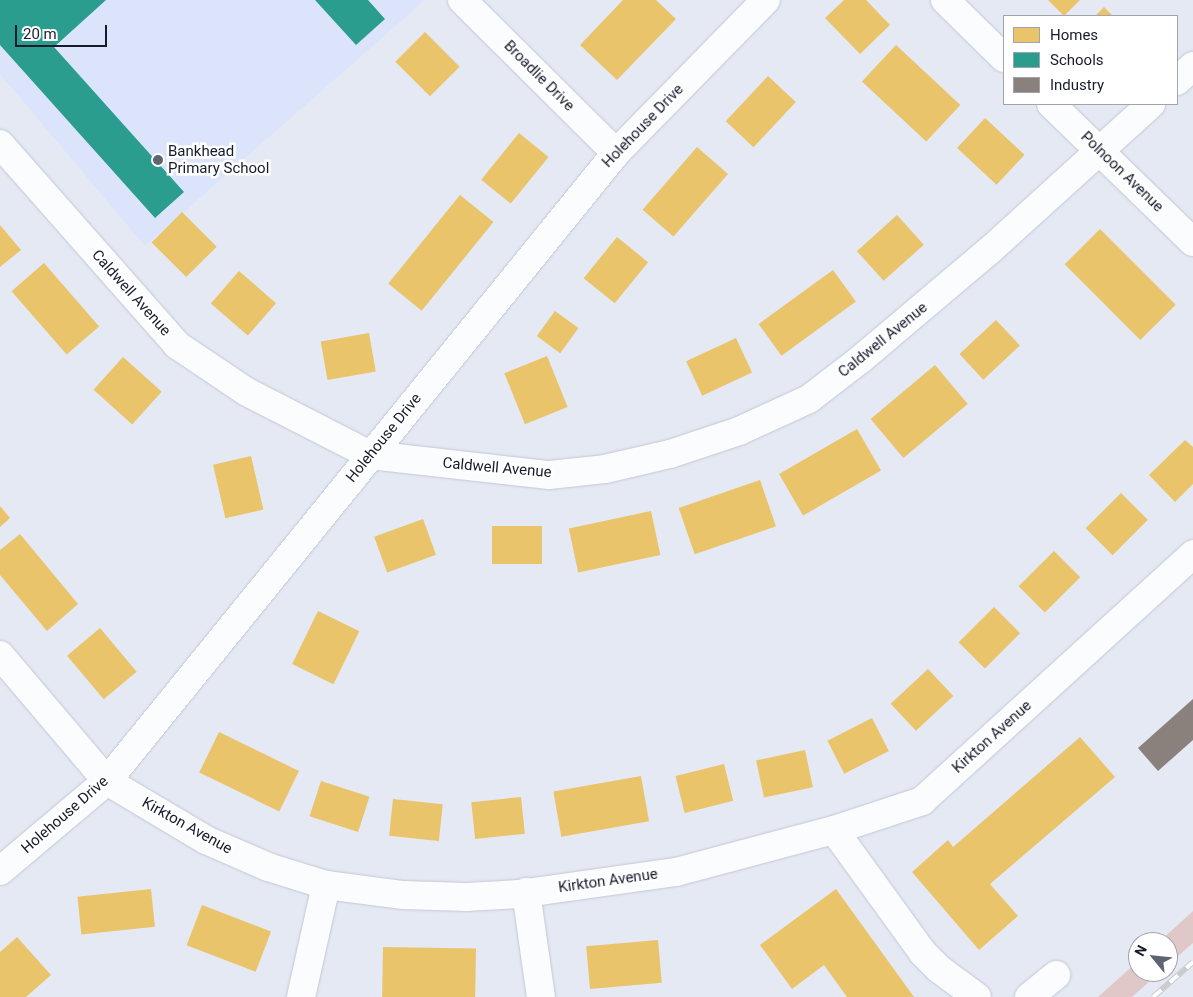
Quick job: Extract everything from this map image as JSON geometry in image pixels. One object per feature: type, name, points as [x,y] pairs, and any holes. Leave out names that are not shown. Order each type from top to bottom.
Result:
[{"type":"street","name":"Broadlie Drive","points":[[462,0],[616,153]]},
{"type":"street","name":"Holehouse Drive","points":[[0,872],[107,781],[616,153],[766,0]]},
{"type":"street","points":[[945,0],[1003,57]]},
{"type":"street","points":[[1178,80],[1193,66]]},
{"type":"street","name":"Polnoon Avenue","points":[[1052,105],[1193,242]]},
{"type":"street","name":"Caldwell Avenue","points":[[0,144],[177,345],[246,392],[370,455],[548,474],[605,469],[670,454],[739,431],[809,398],[862,359],[990,251],[1150,105]]},
{"type":"street","name":"Kirkton Avenue","points":[[0,656],[107,781],[206,840],[268,867],[326,885],[403,896],[467,897],[526,892],[676,872],[834,830],[922,801],[1193,554]]},
{"type":"street","points":[[834,830],[923,953],[939,969],[976,997]]},
{"type":"street","points":[[301,997],[326,885]]},
{"type":"street","points":[[526,892],[541,997]]},
{"type":"street","points":[[1029,997],[1056,975]]},
{"type":"shaded area","name":"Bankhead Primary School","points":[[0,0],[425,0],[145,246],[0,74]]},
{"type":"shaded area","points":[[1193,911],[1193,943],[1178,956],[1178,932],[1170,932]]},
{"type":"shaded area","points":[[1128,970],[1128,982],[1149,982],[1132,997],[1098,997]]},
{"type":"building: Homes","points":[[623,0],[656,0],[676,19],[617,80],[580,45]]},
{"type":"building: Homes","points":[[844,0],[866,0],[890,25],[860,54],[825,18]]},
{"type":"building: Homes","points":[[1048,0],[1080,0],[1065,15]]},
{"type":"building: Homes","points":[[1104,7],[1112,15],[1096,15]]},
{"type":"building: Homes","points":[[425,32],[460,67],[430,96],[395,62]]},
{"type":"building: Homes","points":[[896,45],[960,105],[926,142],[862,82]]},
{"type":"building: Homes","points":[[768,76],[796,102],[754,147],[726,121]]},
{"type":"building: Homes","points":[[985,118],[1024,155],[997,185],[957,148]]},
{"type":"building: Homes","points":[[519,133],[549,157],[511,204],[481,180]]},
{"type":"building: Homes","points":[[697,147],[728,174],[673,237],[643,210]]},
{"type":"building: Homes","points":[[460,195],[493,222],[422,311],[388,284]]},
{"type":"building: Homes","points":[[182,212],[217,247],[186,277],[152,242]]},
{"type":"building: Homes","points":[[897,215],[924,245],[884,281],[857,251]]},
{"type":"building: Homes","points":[[0,225],[21,250],[0,267]]},
{"type":"building: Homes","points":[[1100,229],[1176,305],[1140,340],[1065,264]]},
{"type":"building: Homes","points":[[617,237],[648,262],[615,303],[584,278]]},
{"type":"building: Homes","points":[[44,263],[99,326],[67,355],[12,291]]},
{"type":"building: Homes","points":[[833,270],[856,302],[781,356],[759,324]]},
{"type":"building: Homes","points":[[239,271],[276,303],[248,336],[211,303]]},
{"type":"building: Homes","points":[[555,311],[578,328],[560,353],[537,336]]},
{"type":"building: Homes","points":[[996,320],[1020,346],[983,380],[959,354]]},
{"type":"building: Homes","points":[[369,333],[376,371],[328,380],[321,342]]},
{"type":"building: Homes","points":[[736,338],[752,372],[702,396],[686,361]]},
{"type":"building: Homes","points":[[547,356],[568,407],[525,424],[504,373]]},
{"type":"building: Homes","points":[[123,357],[162,392],[132,424],[94,390]]},
{"type":"building: Homes","points":[[935,365],[968,404],[903,458],[871,419]]},
{"type":"building: Homes","points":[[857,429],[881,471],[803,516],[779,474]]},
{"type":"building: Homes","points":[[1185,440],[1193,447],[1193,484],[1175,502],[1149,475]]},
{"type":"building: Homes","points":[[251,456],[263,510],[225,518],[213,465]]},
{"type":"building: Homes","points":[[760,480],[776,526],[695,554],[679,508]]},
{"type":"building: Homes","points":[[1121,493],[1148,520],[1113,555],[1086,528]]},
{"type":"building: Homes","points":[[0,506],[10,518],[0,527]]},
{"type":"building: Homes","points":[[651,511],[660,555],[578,572],[569,528]]},
{"type":"building: Homes","points":[[423,519],[436,555],[387,572],[374,537]]},
{"type":"building: Homes","points":[[492,526],[542,526],[542,564],[492,564]]},
{"type":"building: Homes","points":[[20,534],[78,604],[47,631],[0,575],[0,550]]},
{"type":"building: Homes","points":[[1054,551],[1080,577],[1045,613],[1019,586]]},
{"type":"building: Homes","points":[[994,607],[1020,633],[985,669],[959,642]]},
{"type":"building: Homes","points":[[318,611],[359,631],[333,684],[292,664]]},
{"type":"building: Homes","points":[[100,628],[137,672],[104,699],[67,656]]},
{"type":"building: Homes","points":[[928,669],[953,696],[916,731],[891,704]]},
{"type":"building: Homes","points":[[872,718],[889,751],[844,774],[827,741]]},
{"type":"building: Homes","points":[[219,732],[299,771],[279,811],[199,772]]},
{"type":"building: Homes","points":[[1080,737],[1115,777],[990,884],[1018,916],[979,950],[912,872],[948,840],[953,847]]},
{"type":"building: Homes","points":[[805,750],[813,787],[764,798],[756,760]]},
{"type":"building: Homes","points":[[724,764],[733,801],[685,813],[675,776]]},
{"type":"building: Homes","points":[[641,776],[649,821],[561,837],[553,791]]},
{"type":"building: Homes","points":[[321,781],[370,797],[358,832],[310,816]]},
{"type":"building: Homes","points":[[521,797],[525,834],[475,839],[471,802]]},
{"type":"building: Homes","points":[[393,799],[443,804],[439,841],[389,836]]},
{"type":"building: Homes","points":[[151,889],[155,927],[81,935],[77,897]]},
{"type":"building: Homes","points":[[836,889],[914,997],[847,997],[824,965],[792,989],[760,945]]},
{"type":"building: Homes","points":[[202,905],[271,932],[256,972],[187,945]]},
{"type":"building: Homes","points":[[17,937],[51,975],[26,997],[0,997],[0,952]]},
{"type":"building: Homes","points":[[658,940],[662,983],[590,989],[586,946]]},
{"type":"building: Homes","points":[[383,947],[476,949],[475,997],[382,997]]},
{"type":"building: Schools","points":[[0,0],[106,0],[54,47],[184,192],[155,218],[0,45]]},
{"type":"building: Schools","points":[[315,0],[368,0],[385,19],[356,45]]},
{"type":"building: Industry","points":[[1193,699],[1193,740],[1158,771],[1138,748]]},
{"type":"railway","points":[[1153,997],[1193,962]]},
{"type":"place","name":"Bankhead Primary School","points":[[158,160]]}]
